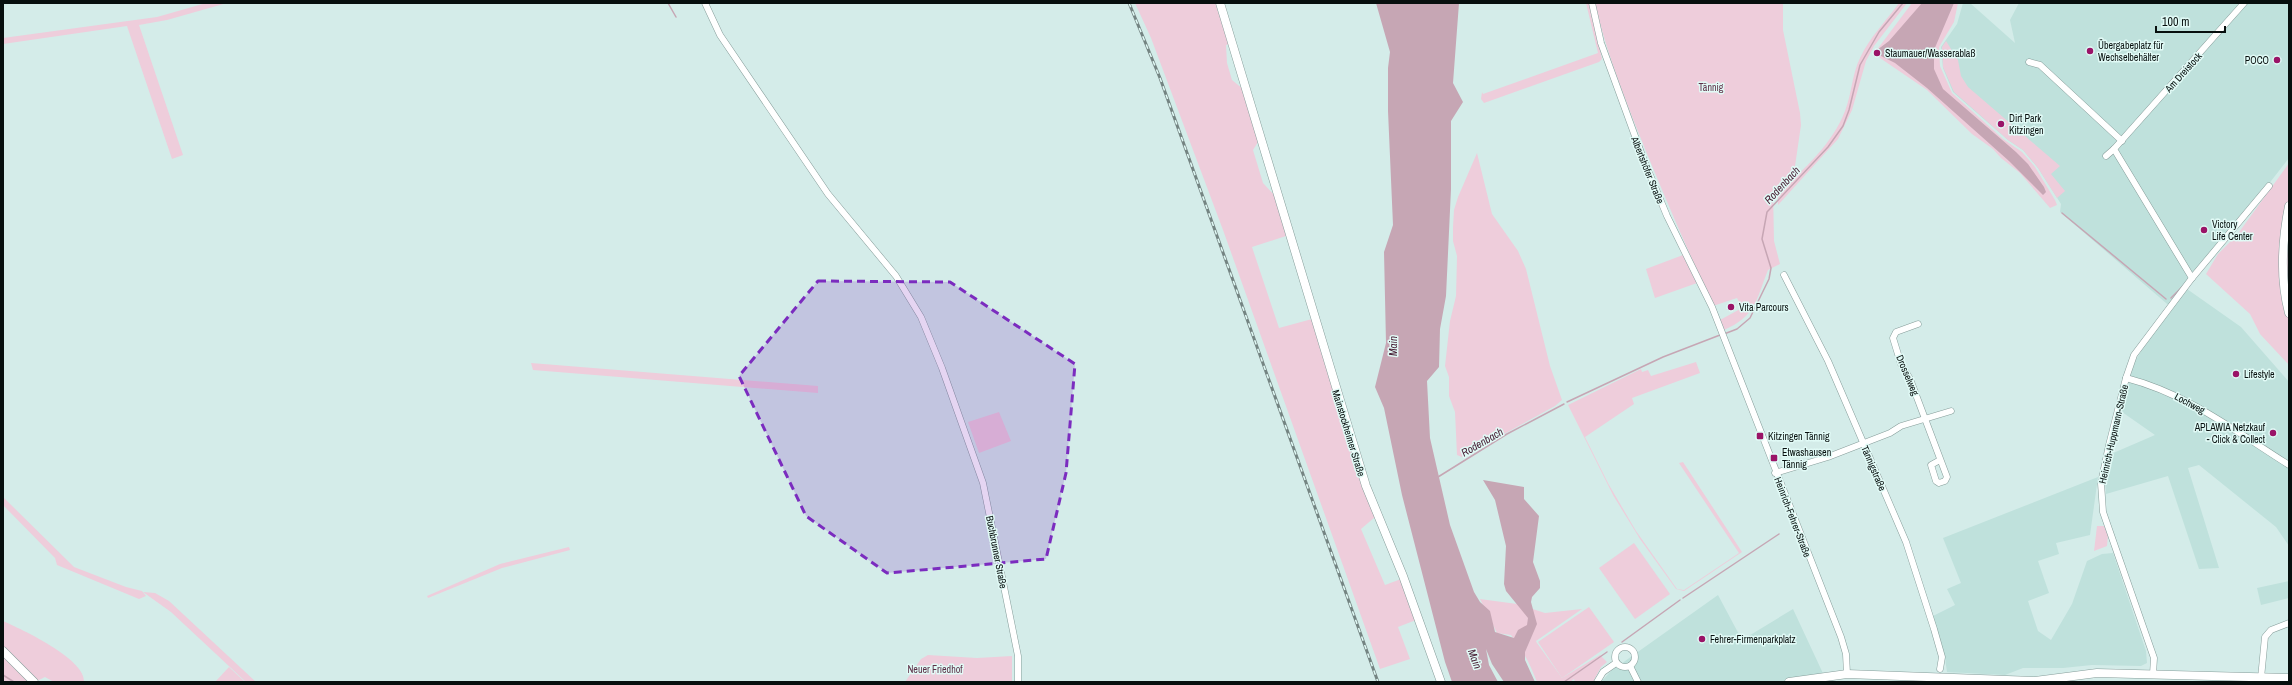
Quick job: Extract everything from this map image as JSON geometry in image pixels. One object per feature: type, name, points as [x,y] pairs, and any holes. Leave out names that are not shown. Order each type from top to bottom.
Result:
[{"type":"main road","name":"Mainstockheimer Straße","points":[[1220,3],[1366,486],[1403,576],[1441,682]]},
{"type":"main road","points":[[2289,206],[2284,247],[2284,291],[2289,313]]},
{"type":"main road","points":[[3,651],[33,681]]},
{"type":"main road","points":[[1789,682],[1847,674],[1890,679],[2014,681],[2097,673],[2289,678]]},
{"type":"street","name":"Buchbrunner Straße","points":[[705,3],[720,35],[828,194],[896,276],[911,299],[933,343],[978,465],[987,500],[1018,656],[1018,682]]},
{"type":"street","name":"Albertshöfer Straße","points":[[1592,3],[1603,49],[1643,158],[1667,216],[1724,339]]},
{"type":"street","name":"Am Dreistock","points":[[2106,156],[2114,149],[2244,3]]},
{"type":"street","points":[[2029,62],[2040,65],[2122,140]]},
{"type":"street","points":[[2114,149],[2192,278]]},
{"type":"street","name":"Heinrich-Huppmann-Straße","points":[[2153,674],[2154,658],[2103,512],[2101,495],[2104,470],[2126,378],[2134,355],[2192,278],[2269,186]]},
{"type":"street","name":"Tännigstraße","points":[[1784,275],[1828,360],[1906,542],[1922,585],[1942,657],[1940,669]]},
{"type":"street","name":"Drosselweg","points":[[1918,324],[1893,335],[1901,364],[1910,379],[1925,418]]},
{"type":"street","name":"Heinrich-Fehrer-Straße","points":[[1724,339],[1844,648],[1847,674]]},
{"type":"street","name":"Lochweg","points":[[2126,378],[2163,389],[2198,405],[2289,464]]},
{"type":"street","points":[[1775,473],[1828,458],[1863,442],[1925,418],[1930,419],[1951,411]]},
{"type":"street","points":[[1925,418],[1940,460]]},
{"type":"street","points":[[2261,678],[2265,637],[2271,630],[2289,623]]},
{"type":"street","points":[[1626,647],[1632,651],[1635,656],[1634,662],[1630,666],[1621,667],[1616,662],[1616,653],[1620,648],[1626,647]]},
{"type":"street","points":[[1597,682],[1603,672],[1616,662]]},
{"type":"street","points":[[1630,666],[1638,682]]},
{"type":"highlighted area","points":[[818,281],[950,282],[1075,364],[1066,473],[1046,559],[887,573],[806,516],[739,376]]},
{"type":"shaded area","points":[[1963,3],[1970,3],[2015,43],[2010,20],[2019,3],[2289,3],[2289,158],[2187,289],[2241,327],[2289,382],[2289,546],[2276,527],[2199,465],[2188,468],[2219,568],[2199,569],[2168,476],[2106,494],[2105,481],[2111,454],[2155,435],[2122,412],[2134,363],[2148,340],[2173,309],[2060,212],[2061,204],[2038,168],[2023,150],[2008,140],[1953,92],[1943,68],[1941,47],[1957,24]]},
{"type":"shaded area","points":[[2098,477],[2090,535],[2056,543],[2059,554],[2038,561],[2049,593],[2028,601],[2038,631],[2051,640],[2072,604],[2087,561],[2102,554],[2113,553],[2146,651],[2147,663],[2141,666],[2092,665],[2063,668],[2023,668],[2005,675],[1947,672],[1945,658],[1933,616],[1955,605],[1947,589],[1961,583],[1943,538]]},
{"type":"shaded area","points":[[2289,581],[2289,598],[2261,605],[2257,588]]},
{"type":"shaded area","name":"Fehrer-Firmenparkplatz","points":[[1718,595],[1742,640],[1793,609],[1827,682],[1601,682],[1611,671]]},
{"type":"green space","points":[[206,3],[227,3],[167,20],[139,25],[183,155],[172,159],[127,26],[3,44],[3,38],[157,17]]},
{"type":"green space","points":[[1135,3],[1215,3],[1230,44],[1226,45],[1227,63],[1232,80],[1243,89],[1258,142],[1253,150],[1263,183],[1277,198],[1286,236],[1252,247],[1279,328],[1312,319],[1375,517],[1361,529],[1385,585],[1401,579],[1416,620],[1398,627],[1410,659],[1380,669],[1223,230],[1151,38]]},
{"type":"green space","points":[[1586,3],[1590,3],[1602,59],[1599,62],[1484,103],[1481,99],[1482,92],[1483,94],[1598,53]]},
{"type":"green space","name":"Tännig","points":[[1595,3],[1783,3],[1783,30],[1800,113],[1801,125],[1794,173],[1773,191],[1774,241],[1780,264],[1768,270],[1754,306],[1749,313],[1735,325],[1724,330],[1720,320],[1742,308],[1737,298],[1713,306],[1633,119],[1607,47]]},
{"type":"green space","points":[[1899,3],[1907,3],[1874,46],[1866,61],[1852,110],[1838,139],[1778,205],[1778,192],[1798,175],[1817,155],[1840,123],[1845,111],[1857,64],[1873,36]]},
{"type":"green space","points":[[1912,3],[1958,3],[1954,22],[1939,47],[1940,66],[1952,93],[2003,139],[2022,152],[2035,167],[2057,205],[2050,208],[2020,173],[2001,158],[1993,149],[1972,134],[1927,90],[1880,58],[1876,51]]},
{"type":"green space","name":"Dirt Park Kitzingen","points":[[1946,41],[1958,60],[1961,76],[1968,87],[2060,166],[2051,174],[2065,191],[2057,198],[2038,168],[2023,150],[2008,140],[1954,92],[1943,67],[1942,47]]},
{"type":"green space","points":[[1477,153],[1492,214],[1518,251],[1526,269],[1550,366],[1562,400],[1555,406],[1462,457],[1457,455],[1455,412],[1449,396],[1449,377],[1445,366],[1450,321],[1456,296],[1457,256],[1453,241],[1454,210]]},
{"type":"green space","points":[[2289,163],[2289,365],[2260,334],[2250,314],[2206,274],[2218,254],[2237,235]]},
{"type":"green space","points":[[1683,255],[1697,283],[1655,298],[1646,269]]},
{"type":"green space","points":[[1696,362],[1700,373],[1632,398],[1634,404],[1585,437],[1609,485],[1636,531],[1677,589],[1684,590],[1739,553],[1679,463],[1683,462],[1742,552],[1684,591],[1676,589],[1640,539],[1613,495],[1568,405],[1641,369],[1642,372],[1648,370],[1651,376]]},
{"type":"green space","points":[[531,363],[818,386],[818,393],[533,370]]},
{"type":"green space","points":[[999,412],[1011,441],[979,453],[968,422]]},
{"type":"green space","points":[[3,497],[74,567],[126,587],[142,591],[146,596],[139,599],[57,565],[55,558],[3,505]]},
{"type":"green space","points":[[2097,526],[2104,526],[2108,535],[2107,546],[2094,551]]},
{"type":"green space","points":[[1634,543],[1670,594],[1635,619],[1599,568]]},
{"type":"green space","points":[[569,547],[570,550],[502,568],[428,598],[427,596],[500,564]]},
{"type":"green space","points":[[143,592],[155,593],[169,601],[256,682],[246,682],[171,612]]},
{"type":"green space","points":[[1480,599],[1517,604],[1545,613],[1582,609],[1536,641],[1562,678],[1600,655],[1607,662],[1601,667],[1593,682],[1575,682],[1574,679],[1570,682],[1537,682],[1529,663],[1519,646],[1511,635],[1497,633]]},
{"type":"green space","points":[[1589,607],[1614,642],[1562,678],[1538,642]]},
{"type":"green space","points":[[3,621],[37,638],[64,655],[75,664],[82,673],[84,682],[54,682],[45,677],[37,681],[3,649]]},
{"type":"green space","points":[[3,653],[31,682],[3,682]]},
{"type":"green space","name":"Neuer Friedhof","points":[[928,655],[977,658],[1012,656],[1012,682],[905,682],[921,659]]},
{"type":"green space","points":[[229,667],[245,682],[215,682]]},
{"type":"water","name":"Main","points":[[1376,3],[1459,3],[1453,83],[1463,102],[1451,121],[1451,189],[1446,296],[1440,329],[1439,367],[1427,381],[1430,438],[1450,525],[1474,592],[1480,602],[1490,611],[1495,632],[1514,638],[1518,630],[1527,625],[1528,618],[1506,591],[1504,584],[1506,546],[1495,500],[1483,480],[1524,487],[1524,499],[1539,516],[1533,562],[1540,581],[1540,588],[1532,597],[1531,602],[1537,624],[1525,652],[1525,660],[1535,682],[1504,682],[1492,664],[1486,649],[1489,665],[1498,682],[1452,682],[1445,662],[1402,495],[1384,408],[1375,387],[1386,343],[1384,252],[1393,225],[1388,111],[1388,68],[1390,52]]},
{"type":"water","points":[[1922,3],[1954,3],[1934,50],[1934,69],[1943,89],[2028,164],[2044,187],[2046,192],[2043,195],[2009,161],[1927,88],[1895,63],[1879,55],[1877,50],[1889,41]]},
{"type":"waterway","points":[[668,3],[676,17]]},
{"type":"waterway","name":"Rodenbach","points":[[1724,334],[1737,329],[1750,318],[1769,279],[1771,268],[1762,239],[1767,212],[1828,147],[1843,126],[1849,110],[1860,65],[1879,32],[1903,3]]},
{"type":"waterway","points":[[2062,213],[2166,299]]},
{"type":"waterway","points":[[2171,298],[2183,286]]},
{"type":"waterway","name":"Rodenbach","points":[[1567,402],[1663,357],[1720,335]]},
{"type":"waterway","name":"Rodenbach","points":[[1438,477],[1507,434],[1564,404]]},
{"type":"waterway","points":[[1683,598],[1779,534]]},
{"type":"waterway","points":[[1622,642],[1680,600]]},
{"type":"waterway","points":[[1564,682],[1607,652]]},
{"type":"waterway","points":[[3,675],[14,682]]},
{"type":"railway","points":[[1129,3],[1160,78],[1378,682]]},
{"type":"place","name":"Übergabeplatz für Wechselbehälter","points":[[2090,51]]},
{"type":"place","name":"Staumauer/Wasserablaß","points":[[1877,53]]},
{"type":"place","name":"POCO","points":[[2277,60]]},
{"type":"place","name":"Dirt Park Kitzingen","points":[[2001,124]]},
{"type":"place","name":"Victory Life Center","points":[[2204,230]]},
{"type":"place","name":"Vita Parcours","points":[[1731,307]]},
{"type":"place","name":"Lifestyle","points":[[2236,374]]},
{"type":"place","name":"APLAWIA Netzkauf - Click & Collect","points":[[2273,433]]},
{"type":"place","name":"Kitzingen Tännig","points":[[1760,436]]},
{"type":"place","name":"Etwashausen Tännig","points":[[1774,458]]},
{"type":"place","name":"Fehrer-Firmenparkplatz","points":[[1702,639]]}]
